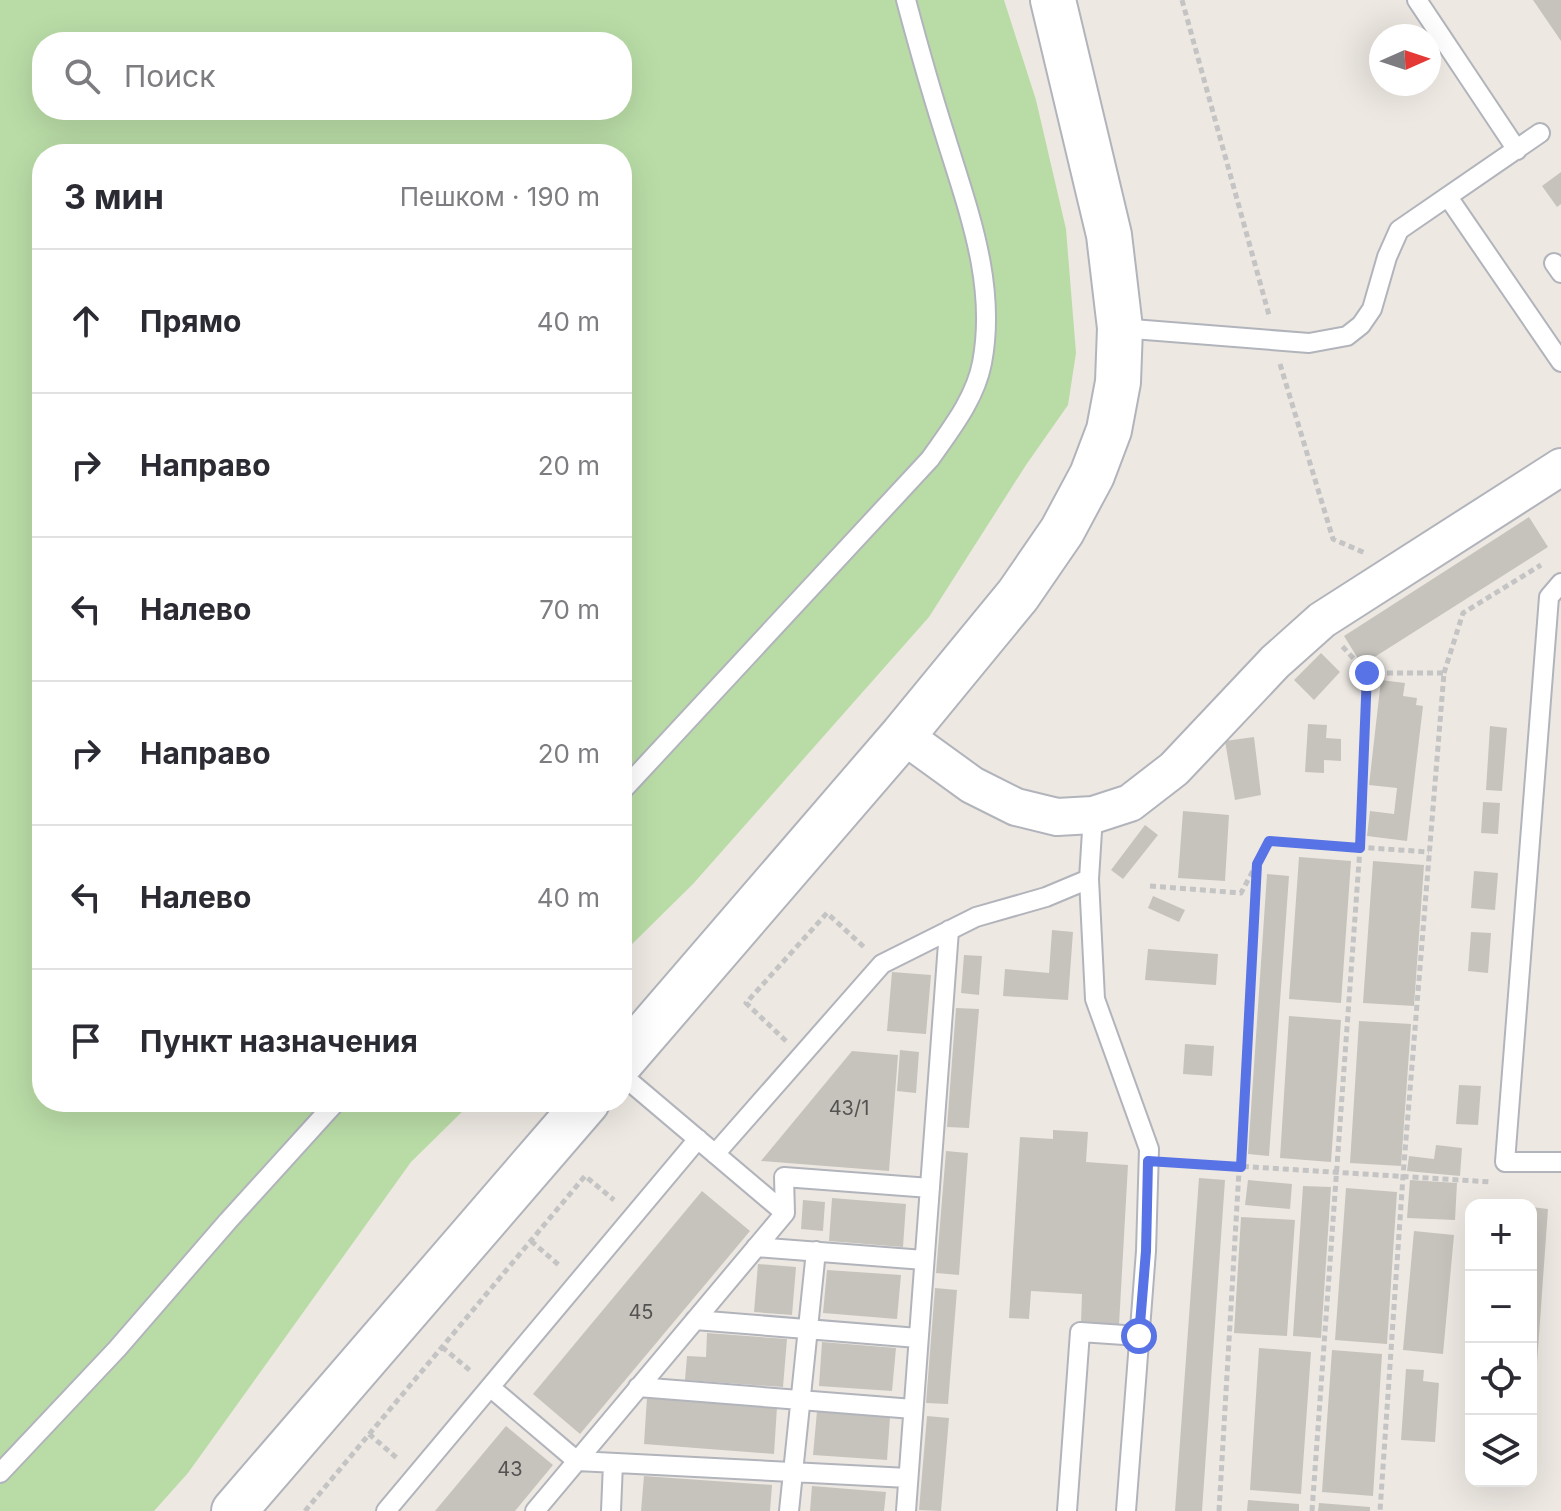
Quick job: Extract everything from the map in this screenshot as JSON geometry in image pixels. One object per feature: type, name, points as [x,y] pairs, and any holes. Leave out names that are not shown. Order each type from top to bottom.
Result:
[{"type":"main road","points":[[632,1049],[903,735],[1018,595],[1062,531],[1092,475],[1109,430],[1118,382],[1120,328],[1109,235],[1053,0]]},
{"type":"main road","points":[[234,1511],[578,1112]]},
{"type":"street","points":[[903,735],[972,785],[1016,807],[1057,817],[1093,815],[1130,803],[1174,769],[1275,662],[1322,620],[1561,467]]},
{"type":"lane","points":[[632,780],[930,459],[965,409],[981,365],[986,328],[985,279],[976,234],[906,0]]},
{"type":"lane","points":[[1417,0],[1517,150]]},
{"type":"lane","points":[[1120,328],[1309,343],[1347,336],[1361,325],[1372,309],[1387,257],[1399,230],[1540,133]]},
{"type":"lane","points":[[1448,197],[1561,362]]},
{"type":"lane","points":[[1561,583],[1549,597],[1505,1162],[1561,1162]]},
{"type":"lane","points":[[1093,815],[1089,879],[1095,999],[1149,1149],[1146,1251],[1126,1511]]},
{"type":"lane","points":[[715,1154],[882,964],[976,917],[1046,897],[1089,879]]},
{"type":"lane","points":[[906,1511],[949,930]]},
{"type":"lane","points":[[632,1083],[785,1213]]},
{"type":"lane","points":[[0,1473],[117,1349],[327,1112]]},
{"type":"lane","points":[[386,1511],[698,1139]]},
{"type":"lane","points":[[535,1511],[785,1213],[784,1177],[930,1188]]},
{"type":"lane","points":[[756,1247],[924,1260]]},
{"type":"lane","points":[[789,1511],[791,1472],[803,1400],[816,1251]]},
{"type":"lane","points":[[695,1320],[918,1338]]},
{"type":"lane","points":[[1067,1511],[1080,1332],[1139,1336]]},
{"type":"lane","points":[[490,1387],[577,1461],[908,1478]]},
{"type":"lane","points":[[638,1387],[913,1409]]},
{"type":"lane","points":[[611,1511],[613,1463]]},
{"type":"path","points":[[1182,0],[1267,300],[1272,339],[1333,539],[1366,554]]},
{"type":"path","points":[[1380,1511],[1403,1176],[1444,673],[1463,613],[1549,560]]},
{"type":"path","points":[[1312,1511],[1360,848],[1367,673],[1444,673]]},
{"type":"path","points":[[1150,886],[1241,893],[1269,841],[1429,852]]},
{"type":"path","points":[[1219,1511],[1257,864]]},
{"type":"path","points":[[801,1055],[746,1003],[827,913],[846,930]]},
{"type":"path","points":[[1148,1161],[1498,1182]]},
{"type":"path","points":[[305,1511],[585,1176],[605,1193]]},
{"type":"path","points":[[531,1241],[550,1258]]},
{"type":"path","points":[[442,1347],[460,1362]]},
{"type":"path","points":[[369,1434],[387,1449]]},
{"type":"green space","points":[[0,0],[1004,0],[1036,100],[1066,229],[1076,353],[1068,405],[929,617],[693,884],[632,944],[632,144],[32,144],[32,1112],[462,1112],[411,1162],[188,1473],[154,1511],[0,1511]]},
{"type":"building","points":[[1533,0],[1561,0],[1561,41]]},
{"type":"building","points":[[1561,172],[1561,204],[1557,207],[1542,186]]},
{"type":"building","points":[[1529,517],[1548,547],[1362,665],[1344,636]]},
{"type":"building","points":[[1321,653],[1340,672],[1314,700],[1294,680]]},
{"type":"building","points":[[1381,680],[1405,683],[1403,696],[1417,698],[1416,705],[1423,706],[1407,841],[1367,836],[1370,811],[1394,814],[1397,788],[1369,785]]},
{"type":"building","points":[[1308,724],[1327,725],[1326,738],[1341,739],[1341,761],[1324,760],[1324,773],[1305,772]]},
{"type":"building","points":[[1490,726],[1507,728],[1502,791],[1486,790]]},
{"type":"building","points":[[1254,737],[1261,795],[1235,800],[1225,741]]},
{"type":"building","points":[[1483,802],[1500,803],[1498,834],[1481,833]]},
{"type":"building","points":[[1183,811],[1229,815],[1225,881],[1178,878]]},
{"type":"building","points":[[1145,825],[1158,835],[1123,879],[1111,870]]},
{"type":"building","points":[[1299,857],[1351,861],[1341,1003],[1289,999]]},
{"type":"building","points":[[1373,861],[1424,865],[1414,1006],[1363,1003]]},
{"type":"building","points":[[1474,871],[1498,873],[1495,910],[1471,908]]},
{"type":"building","points":[[1267,874],[1289,876],[1269,1156],[1248,1154]]},
{"type":"building","points":[[1153,896],[1185,910],[1179,922],[1148,908]]},
{"type":"building","points":[[1052,930],[1073,932],[1068,1000],[1003,996],[1005,969],[1049,973]]},
{"type":"building","points":[[1471,932],[1491,933],[1488,973],[1468,971]]},
{"type":"building","points":[[1148,949],[1218,954],[1216,985],[1145,980]]},
{"type":"building","points":[[964,955],[982,956],[979,995],[961,993]]},
{"type":"building","points":[[892,972],[931,975],[926,1034],[887,1031]]},
{"type":"building","points":[[956,1008],[979,1009],[969,1128],[947,1127]]},
{"type":"building","points":[[1289,1016],[1341,1020],[1331,1162],[1280,1158]]},
{"type":"building","points":[[1359,1021],[1411,1024],[1401,1166],[1350,1163]]},
{"type":"building","points":[[1185,1044],[1214,1046],[1212,1076],[1183,1074]]},
{"type":"building","points":[[900,1050],[919,1052],[916,1093],[897,1091]]},
{"type":"building","points":[[852,1051],[898,1055],[889,1171],[761,1161]]},
{"type":"building","points":[[1459,1085],[1481,1086],[1478,1125],[1456,1124]]},
{"type":"building","points":[[1053,1130],[1088,1132],[1086,1162],[1128,1165],[1119,1325],[1081,1323],[1082,1294],[1031,1291],[1029,1319],[1009,1318],[1020,1137],[1053,1139]]},
{"type":"building","points":[[1436,1145],[1462,1148],[1460,1176],[1407,1171],[1409,1156],[1434,1159]]},
{"type":"building","points":[[946,1151],[968,1153],[959,1275],[936,1273]]},
{"type":"building","points":[[1199,1178],[1225,1180],[1202,1511],[1175,1511]]},
{"type":"building","points":[[1248,1180],[1292,1184],[1290,1209],[1245,1205]]},
{"type":"building","points":[[1410,1180],[1457,1183],[1455,1220],[1407,1218]]},
{"type":"building","points":[[1303,1186],[1331,1187],[1321,1338],[1293,1336]]},
{"type":"building","points":[[1346,1188],[1397,1192],[1387,1344],[1335,1340]]},
{"type":"building","points":[[702,1191],[750,1231],[580,1434],[533,1394]]},
{"type":"building","points":[[832,1198],[906,1204],[903,1247],[829,1241]]},
{"type":"building","points":[[803,1200],[825,1202],[823,1231],[801,1229]]},
{"type":"building","points":[[1537,1208],[1548,1209],[1537,1363]]},
{"type":"building","points":[[1241,1217],[1295,1220],[1287,1336],[1234,1333]]},
{"type":"building","points":[[1414,1231],[1454,1235],[1443,1354],[1403,1350]]},
{"type":"building","points":[[758,1264],[796,1267],[792,1315],[754,1312]]},
{"type":"building","points":[[827,1270],[901,1275],[897,1319],[823,1313]]},
{"type":"building","points":[[935,1288],[957,1290],[948,1404],[926,1403]]},
{"type":"building","points":[[707,1333],[787,1339],[783,1387],[685,1380],[687,1356],[706,1357]]},
{"type":"building","points":[[822,1342],[896,1348],[892,1391],[819,1386]]},
{"type":"building","points":[[1259,1348],[1311,1352],[1301,1494],[1250,1490]]},
{"type":"building","points":[[1332,1350],[1382,1354],[1373,1496],[1322,1492]]},
{"type":"building","points":[[1406,1369],[1424,1370],[1423,1381],[1439,1383],[1435,1442],[1401,1440]]},
{"type":"building","points":[[647,1397],[777,1407],[774,1454],[644,1444]]},
{"type":"building","points":[[817,1411],[890,1417],[887,1460],[813,1455]]},
{"type":"building","points":[[927,1416],[949,1418],[941,1511],[919,1510]]},
{"type":"building","points":[[506,1426],[553,1465],[515,1511],[435,1511]]},
{"type":"building","points":[[644,1476],[772,1485],[770,1511],[641,1511]]},
{"type":"building","points":[[812,1486],[886,1492],[884,1511],[810,1511]]},
{"type":"building","points":[[1248,1500],[1299,1504],[1299,1511],[1247,1511]]},
{"type":"building","points":[[1319,1503],[1370,1507],[1370,1511],[1318,1511]]},
{"type":"route","points":[[1139,1336],[1146,1251],[1148,1161],[1241,1167],[1257,864],[1269,841],[1360,848],[1367,673]]}]
